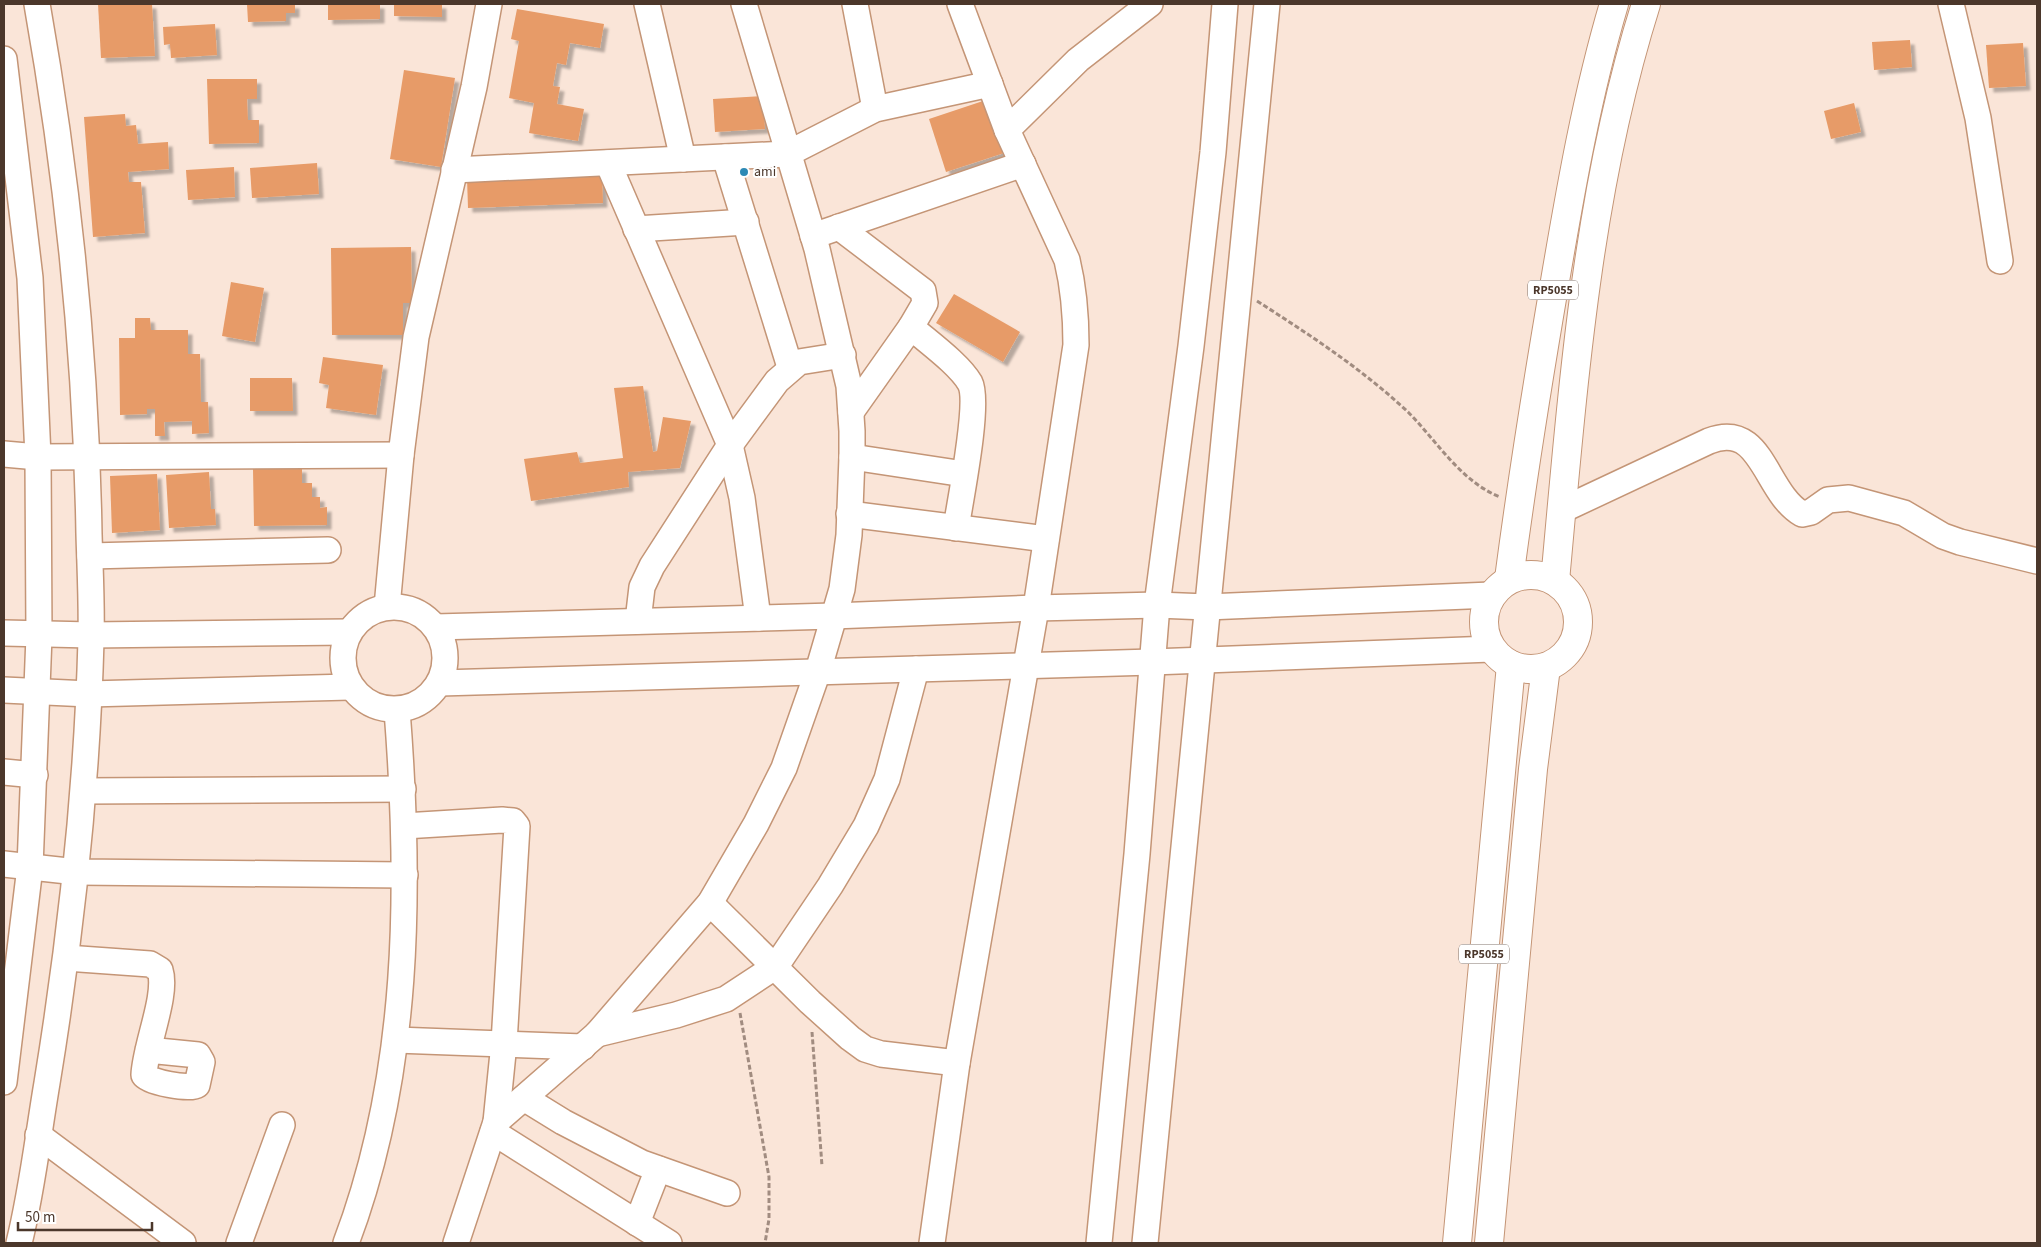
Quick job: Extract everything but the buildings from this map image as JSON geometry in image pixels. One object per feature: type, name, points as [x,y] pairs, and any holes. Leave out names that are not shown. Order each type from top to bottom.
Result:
[{"type":"highway","name":"RP5055","points":[[1457,1243],[1501,657],[1485,636],[1483,621],[1485,607],[1500,587],[1519,504],[1577,150],[1601,47],[1614,4]]},
{"type":"highway","name":"RP5055","points":[[1555,581],[1568,428],[1596,209],[1617,106],[1646,4]]},
{"type":"highway","points":[[1500,587],[1524,574],[1540,575],[1555,581],[1566,589],[1574,601],[1578,613],[1578,627],[1575,640],[1568,652],[1558,661],[1546,667],[1523,669],[1501,657]]},
{"type":"highway","name":"RP5055","points":[[1489,1243],[1532,778],[1546,667]]},
{"type":"street","points":[[25,1240],[38,1135],[66,958],[77,872],[84,791],[91,636],[88,456],[80,332],[56,111],[37,4]]},
{"type":"street","points":[[387,607],[401,455],[416,337],[474,87],[489,4]]},
{"type":"street","points":[[647,4],[683,159]]},
{"type":"street","points":[[495,1127],[524,1098],[590,1041],[653,972],[710,903],[774,793],[802,723],[846,565],[852,456],[851,412],[843,355],[813,236],[787,154],[744,4]]},
{"type":"street","points":[[855,4],[875,108]]},
{"type":"street","points":[[932,1243],[957,1063],[993,868],[1024,665],[1036,608],[1073,374],[1076,310],[1067,260],[1007,130],[960,4]]},
{"type":"street","points":[[1007,130],[1078,60],[1150,4]]},
{"type":"street","points":[[1099,1243],[1136,864],[1157,605],[1194,327],[1213,152],[1226,4]]},
{"type":"street","points":[[1145,1243],[1204,660],[1207,607],[1267,4]]},
{"type":"street","points":[[1951,4],[1978,118],[2000,261]]},
{"type":"street","points":[[4,59],[30,278],[38,457],[39,636],[39,692],[30,867],[4,1082]]},
{"type":"street","points":[[454,170],[787,154],[875,108],[990,84]]},
{"type":"street","points":[[725,157],[790,367]]},
{"type":"street","points":[[608,162],[730,445],[742,498],[758,618]]},
{"type":"street","points":[[813,236],[1023,164]]},
{"type":"street","points":[[636,229],[746,222]]},
{"type":"street","points":[[839,227],[923,290],[925,303],[911,327],[851,412]]},
{"type":"street","points":[[911,327],[970,383],[973,406],[956,528]]},
{"type":"street","points":[[638,620],[640,598],[645,579],[730,445],[777,381],[790,367],[799,362],[843,355]]},
{"type":"street","points":[[1562,510],[1709,441],[1733,436],[1746,441],[1777,488],[1802,514],[1811,512],[1828,500],[1849,498],[1904,513],[1943,536],[1960,542],[2037,561]]},
{"type":"street","points":[[4,454],[38,457],[401,455]]},
{"type":"street","points":[[852,456],[964,474]]},
{"type":"street","points":[[849,514],[1046,539]]},
{"type":"street","points":[[90,556],[328,550]]},
{"type":"street","points":[[435,627],[833,616],[1036,608],[1157,605],[1207,607],[1500,587]]},
{"type":"street","points":[[387,607],[414,610],[435,627],[446,654],[440,684],[429,697],[414,706],[396,710],[370,705],[350,687],[342,660],[349,632],[359,620],[372,611],[387,607]]},
{"type":"street","points":[[4,633],[39,636],[91,636],[349,632]]},
{"type":"street","points":[[440,684],[1204,660],[1501,657]]},
{"type":"street","points":[[396,1040],[504,1044],[590,1041],[726,998],[776,966],[830,886],[866,826],[887,779],[916,669]]},
{"type":"street","points":[[4,690],[89,694],[350,687]]},
{"type":"street","points":[[346,1243],[369,1171],[396,1040],[404,875],[404,826],[403,789],[396,710]]},
{"type":"street","points":[[4,772],[35,775]]},
{"type":"street","points":[[84,791],[403,789]]},
{"type":"street","points":[[404,826],[502,820],[513,820],[517,826],[504,1044],[495,1127],[456,1243]]},
{"type":"street","points":[[4,864],[77,872],[404,875]]},
{"type":"street","points":[[710,903],[776,966],[810,1002],[865,1049],[881,1054],[957,1063]]},
{"type":"street","points":[[66,958],[150,964],[160,970],[162,982],[148,1050]]},
{"type":"street","points":[[524,1098],[594,1139],[658,1169],[727,1193]]},
{"type":"street","points":[[239,1243],[282,1125]]},
{"type":"street","points":[[495,1127],[669,1243]]},
{"type":"street","points":[[38,1135],[183,1243]]},
{"type":"street","points":[[637,1222],[658,1169]]},
{"type":"path","points":[[1239,289],[1340,355],[1378,386],[1408,413],[1478,486],[1519,504]]},
{"type":"path","points":[[735,993],[750,1058],[768,1177],[769,1219],[764,1243]]},
{"type":"path","points":[[810,1002],[822,1166]]},
{"type":"place","name":"ami","points":[[744,172]]}]
